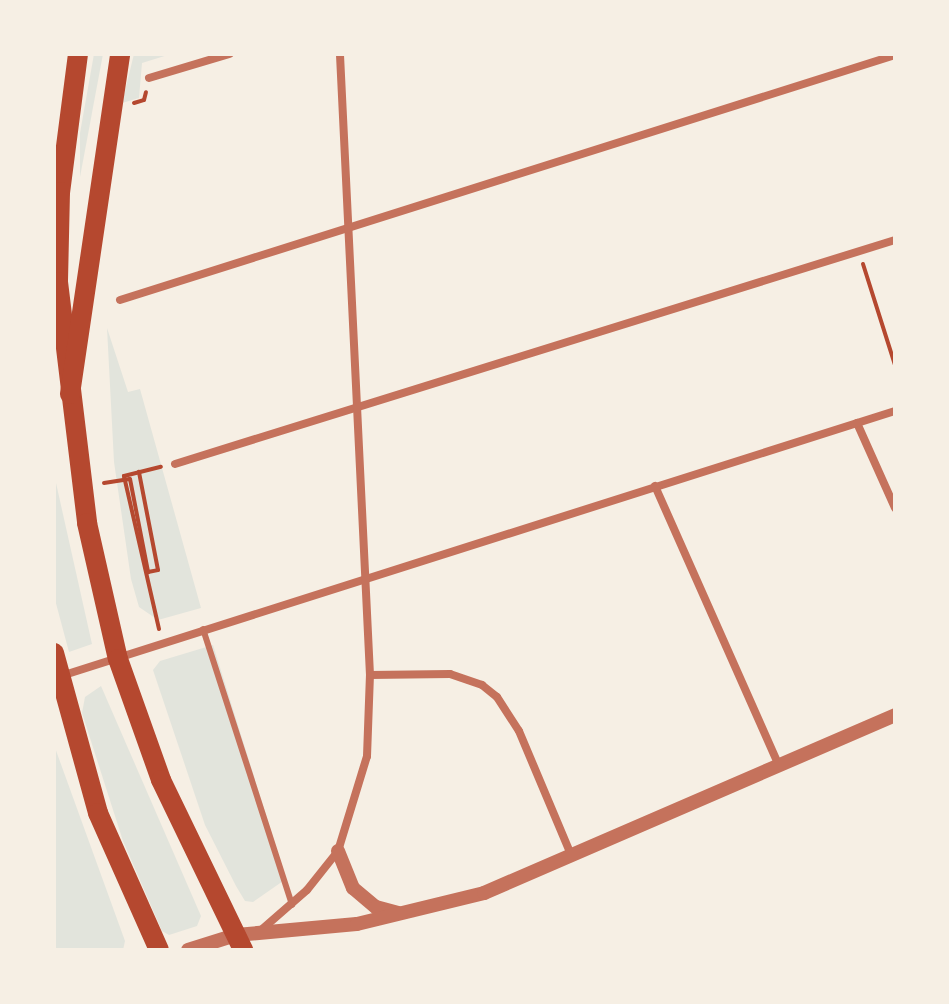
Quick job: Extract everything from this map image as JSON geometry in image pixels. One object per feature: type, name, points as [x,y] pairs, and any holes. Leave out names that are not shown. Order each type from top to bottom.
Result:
[{"type":"main road","points":[[78,54],[60,192],[58,282],[87,523],[118,659],[161,780],[245,940]]},
{"type":"main road","points":[[70,394],[120,54]]},
{"type":"main road","points":[[54,653],[56,679],[98,813],[159,950]]},
{"type":"street","points":[[149,78],[229,54]]},
{"type":"street","points":[[245,940],[292,905],[338,851],[367,756],[370,675],[340,54]]},
{"type":"street","points":[[120,300],[895,55]]},
{"type":"street","points":[[175,464],[356,405],[895,240]]},
{"type":"street","points":[[56,679],[364,577],[895,411]]},
{"type":"street","points":[[857,423],[895,508]]},
{"type":"street","points":[[655,486],[779,766]]},
{"type":"street","points":[[370,675],[450,674],[482,685],[497,697],[519,731],[573,858]]},
{"type":"street","points":[[188,950],[399,914],[484,893],[573,858],[895,715]]},
{"type":"street","points":[[338,851],[353,888],[376,907],[399,914]]},
{"type":"lane","points":[[203,629],[292,905]]},
{"type":"path","points":[[859,251],[895,365]]},
{"type":"path","points":[[163,643],[124,476],[175,464]]},
{"type":"path","points":[[130,479],[148,572],[158,570],[139,472]]},
{"type":"shaded area","points":[[94,54],[103,54],[80,177],[80,133]]},
{"type":"shaded area","points":[[134,54],[171,54],[142,63],[139,98],[122,103]]},
{"type":"shaded area","points":[[107,328],[128,392],[140,389],[201,608],[158,620],[139,607],[131,579],[114,462]]},
{"type":"shaded area","points":[[54,474],[92,644],[69,652],[54,596]]},
{"type":"shaded area","points":[[213,645],[286,879],[253,902],[245,901],[205,825],[153,670],[160,661]]},
{"type":"shaded area","points":[[101,686],[201,916],[197,926],[169,935],[162,931],[123,841],[82,713],[85,697]]},
{"type":"shaded area","points":[[54,745],[125,941],[123,950],[54,950]]}]
